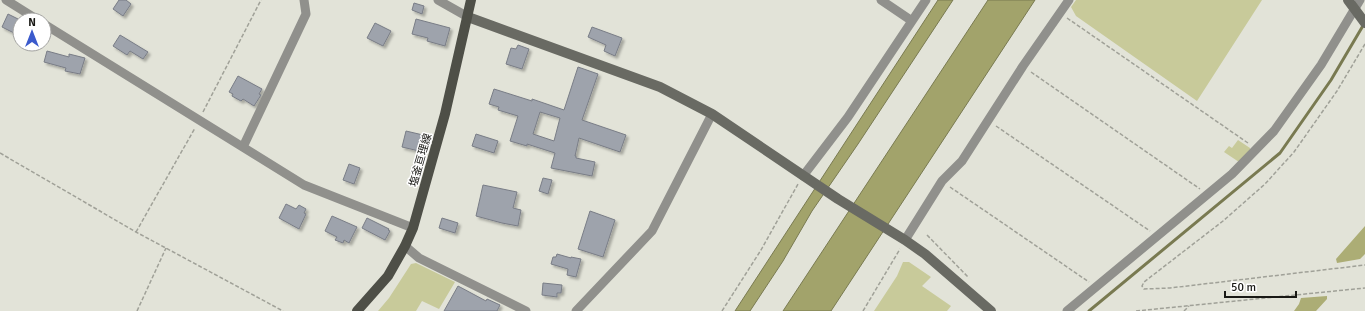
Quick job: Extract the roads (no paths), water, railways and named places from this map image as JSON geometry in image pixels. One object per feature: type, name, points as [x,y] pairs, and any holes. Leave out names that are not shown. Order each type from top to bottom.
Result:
[{"type":"main road","name":"塩釜亘理線","points":[[357,311],[388,276],[405,246],[413,228],[445,114],[471,0]]},
{"type":"street","points":[[6,0],[25,12]]},
{"type":"street","points":[[243,147],[306,14],[304,0]]},
{"type":"street","points":[[438,0],[468,17],[660,87],[712,114],[834,197],[894,233],[925,254],[991,311]]},
{"type":"street","points":[[881,0],[912,21]]},
{"type":"street","points":[[804,177],[848,117],[926,0]]},
{"type":"street","points":[[905,240],[942,181],[962,161],[1023,66],[1069,0]]},
{"type":"street","points":[[1348,0],[1357,7],[1365,23]]},
{"type":"street","points":[[1067,311],[1232,174],[1257,149],[1274,131],[1321,65],[1357,7]]},
{"type":"street","points":[[52,29],[304,184],[413,228]]},
{"type":"street","points":[[576,311],[652,231],[712,114]]},
{"type":"street","points":[[405,246],[419,258],[526,311]]},
{"type":"waterway","points":[[1089,311],[1280,153],[1331,80],[1364,24]]}]
